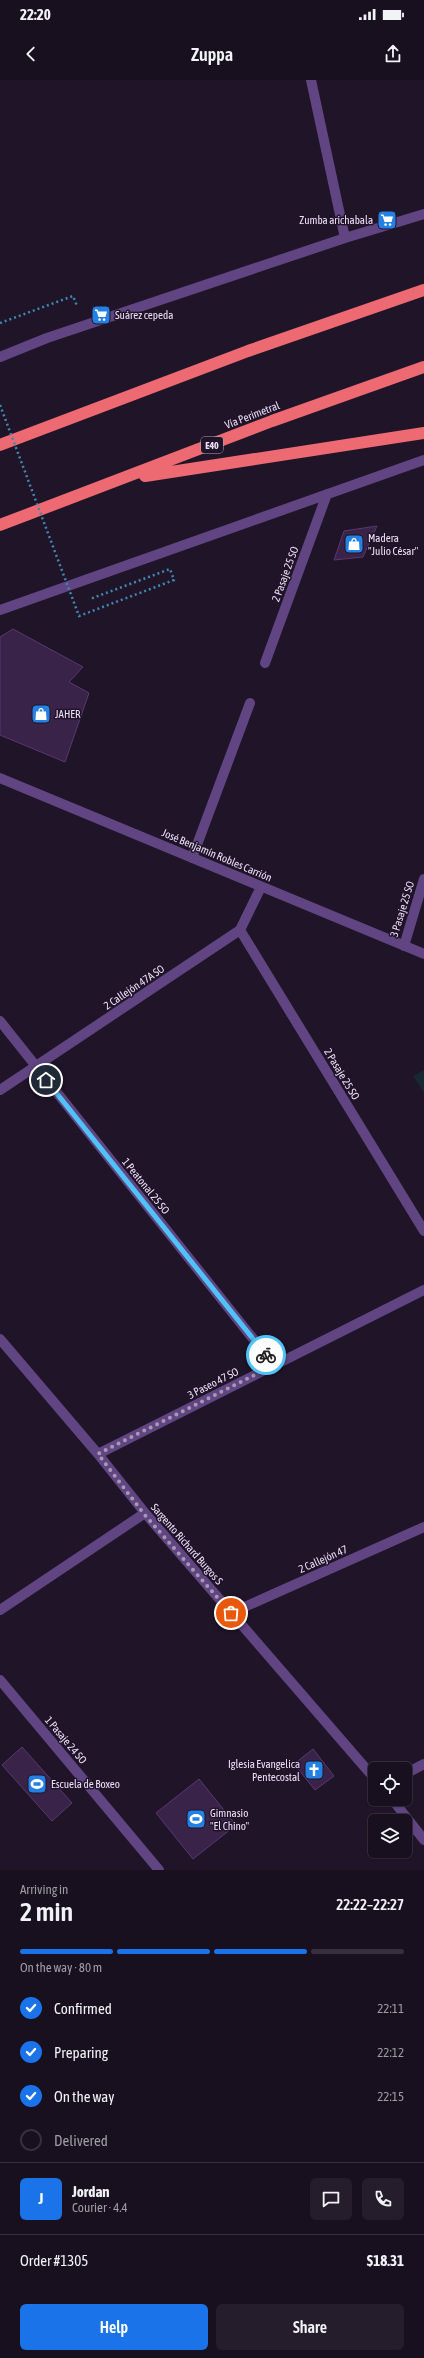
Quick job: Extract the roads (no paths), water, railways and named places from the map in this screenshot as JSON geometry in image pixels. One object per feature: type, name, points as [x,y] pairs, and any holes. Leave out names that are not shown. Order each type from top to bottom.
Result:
[{"type":"highway","points":[[0,445],[248,351],[424,290]]},
{"type":"highway","name":"Vía Perimetral","points":[[0,525],[122,480],[279,419],[424,367]]},
{"type":"highway","points":[[122,480],[424,433]]},
{"type":"street","points":[[310,80],[345,238]]},
{"type":"street","points":[[0,357],[47,338],[345,238],[424,214]]},
{"type":"street","points":[[0,610],[424,460]]},
{"type":"street","name":"2 Pasaje 25 SO","points":[[265,663],[327,494]]},
{"type":"street","points":[[192,858],[250,703]]},
{"type":"street","name":"José Benjamín Robles Carrión","points":[[0,778],[424,954]]},
{"type":"street","name":"3 Pasaje 25 SO","points":[[404,946],[424,879]]},
{"type":"street","points":[[240,930],[261,887]]},
{"type":"street","name":"2 Pasaje 25 SO","points":[[240,930],[424,1231]]},
{"type":"street","name":"2 Callejón 47A SO","points":[[0,1090],[240,930]]},
{"type":"street","name":"1 Peatonal 25 SO","points":[[0,1021],[274,1365]]},
{"type":"street","name":"3 Paseo 47 SO","points":[[98,1454],[424,1290]]},
{"type":"street","name":"Sargento Richard Burgos S","points":[[0,1339],[98,1454],[144,1514],[368,1771]]},
{"type":"street","points":[[0,1610],[144,1514]]},
{"type":"street","name":"2 Callejón 47","points":[[231,1613],[424,1527]]},
{"type":"street","name":"1 Pasaje 24 SO","points":[[0,1680],[159,1870]]},
{"type":"street","points":[[412,1770],[424,1764]]},
{"type":"street","points":[[397,1806],[424,1840]]},
{"type":"place","name":"Zumba arichabala","points":[[387,220]]},
{"type":"place","name":"Suárez cepeda","points":[[101,315]]},
{"type":"place","name":"Madera \"Julio César\"","points":[[354,544]]},
{"type":"place","name":"JAHER","points":[[41,714]]},
{"type":"place","name":"Iglesia Evangelica Pentecostal","points":[[314,1770]]},
{"type":"place","name":"Escuela de Boxeo","points":[[37,1784]]},
{"type":"place","name":"Gimnasio \"El Chino\"","points":[[196,1819]]}]
